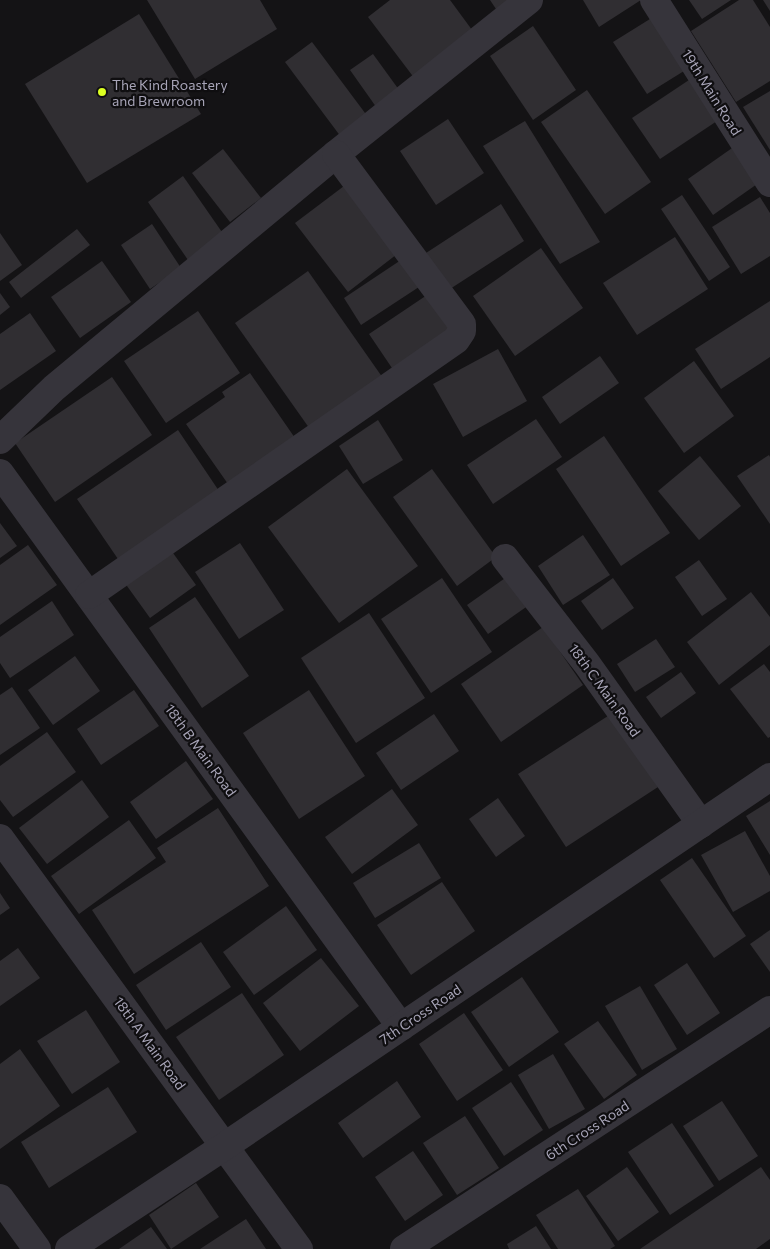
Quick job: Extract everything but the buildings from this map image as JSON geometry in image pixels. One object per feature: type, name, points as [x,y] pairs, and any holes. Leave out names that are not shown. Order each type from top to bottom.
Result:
[{"type":"street","points":[[0,440],[54,388],[336,154],[529,0]]},
{"type":"street","name":"19th Main Road","points":[[654,0],[770,183]]},
{"type":"street","points":[[89,595],[456,340],[462,331],[462,324],[336,154]]},
{"type":"street","name":"18th B Main Road","points":[[0,473],[401,1027]]},
{"type":"street","name":"18th C Main Road","points":[[505,558],[587,664],[701,824]]},
{"type":"street","name":"7th Cross Road","points":[[69,1249],[225,1146],[770,777]]},
{"type":"street","name":"18th A Main Road","points":[[0,838],[299,1249]]},
{"type":"street","name":"6th Cross Road","points":[[404,1249],[770,1010]]},
{"type":"street","points":[[0,1198],[37,1249]]},
{"type":"place","name":"The Kind Roastery and Brewroom","points":[[102,92]]}]
